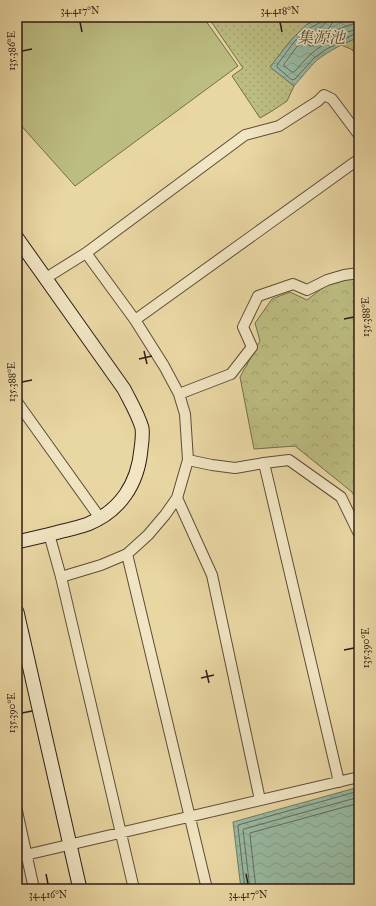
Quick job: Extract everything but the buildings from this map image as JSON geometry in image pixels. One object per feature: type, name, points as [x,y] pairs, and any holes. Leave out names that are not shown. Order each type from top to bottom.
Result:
[{"type":"street","points":[[46,278],[86,253],[245,135],[280,126],[318,101],[324,95],[332,99],[359,135]]},
{"type":"street","points":[[135,320],[359,159]]},
{"type":"street","points":[[17,238],[124,389],[142,428],[141,455],[132,486],[115,507],[100,518],[88,524],[17,542]]},
{"type":"street","points":[[61,577],[101,565],[127,554],[148,535],[177,498],[188,460],[185,414],[179,394],[164,366],[135,320],[86,253]]},
{"type":"street","points":[[179,394],[231,374],[252,347],[243,327],[258,296],[293,284],[307,290],[327,280],[344,275],[359,273]]},
{"type":"street","points":[[17,402],[100,518]]},
{"type":"street","points":[[188,460],[235,468],[289,460],[341,497],[359,534]]},
{"type":"street","points":[[264,463],[339,782]]},
{"type":"street","points":[[177,498],[212,575],[260,800]]},
{"type":"street","points":[[49,534],[61,577],[134,889]]},
{"type":"street","points":[[127,554],[208,889]]},
{"type":"street","points":[[17,612],[80,889]]},
{"type":"street","points":[[22,856],[359,777]]},
{"type":"street","points":[[17,811],[22,856],[34,889]]},
{"type":"green space","points":[[17,17],[203,17],[238,66],[75,186],[17,121]]},
{"type":"green space","points":[[208,17],[321,17],[306,25],[291,40],[270,67],[294,86],[287,101],[260,118],[232,76],[243,68]]},
{"type":"green space","points":[[359,38],[359,57],[351,49],[341,45],[354,39]]},
{"type":"green space","points":[[359,277],[359,505],[352,492],[295,446],[254,449],[240,377],[260,341],[255,323],[272,299],[290,292],[307,300],[329,283]]},
{"type":"water","name":"集源池","points":[[321,17],[359,17],[359,38],[337,47],[317,60],[294,86],[270,67],[291,40],[306,25]]},
{"type":"water","points":[[359,787],[359,889],[241,889],[233,822]]}]
